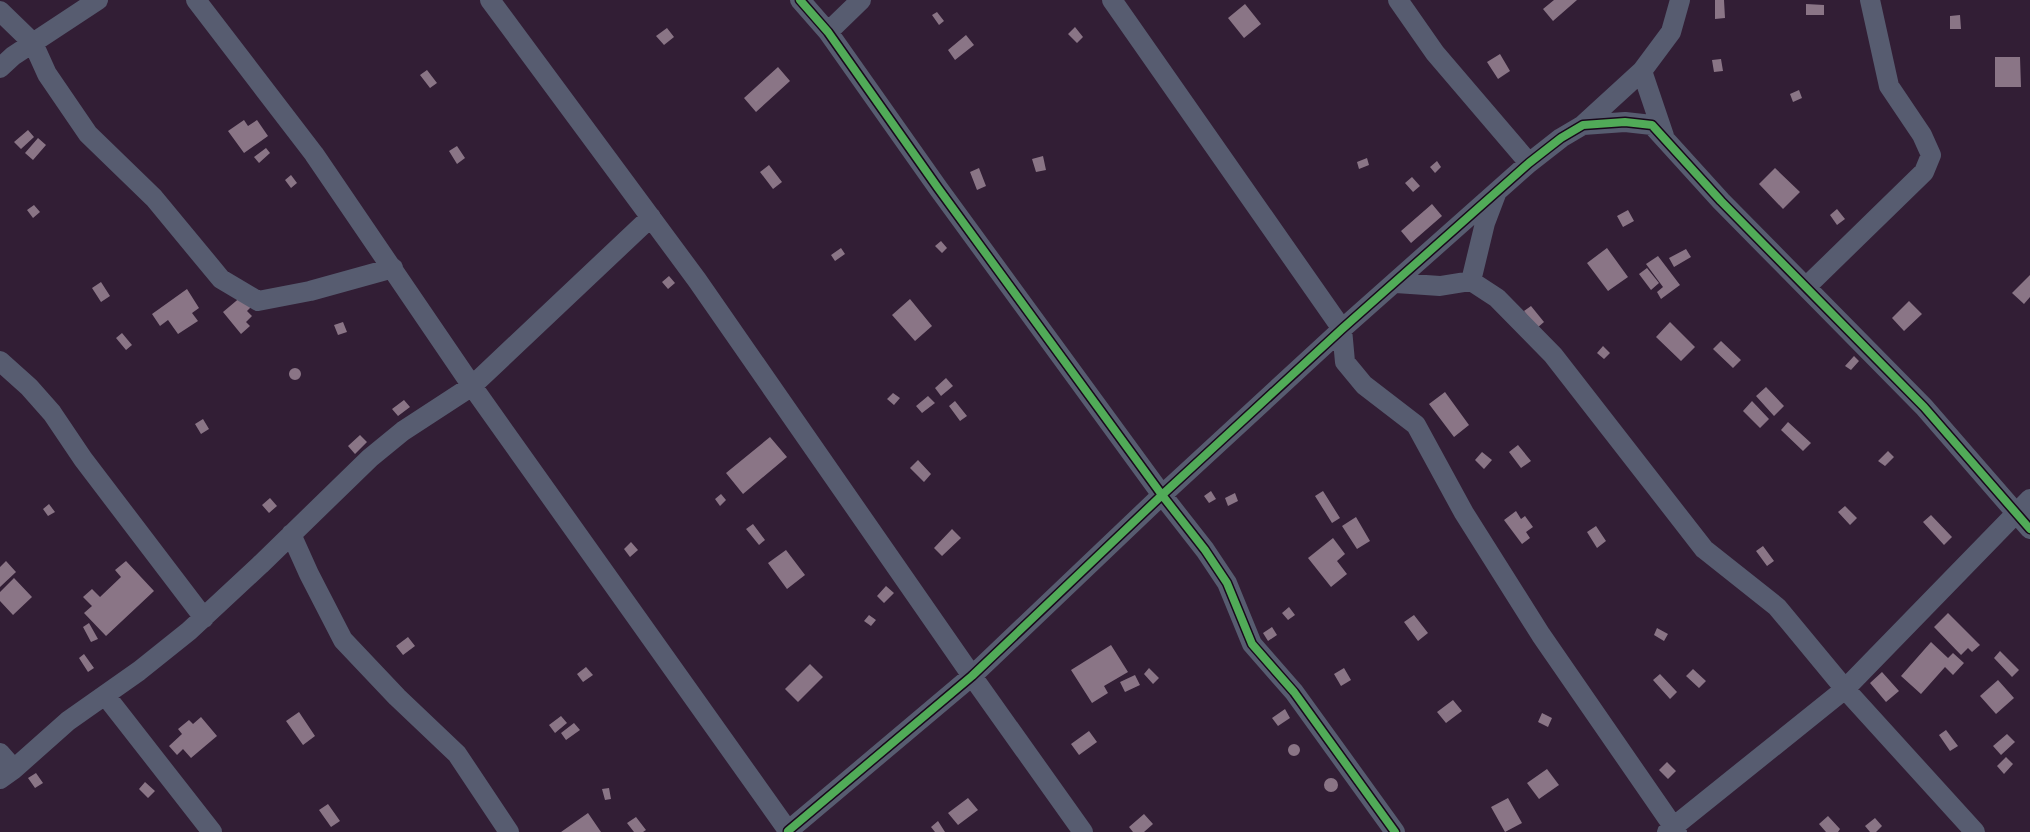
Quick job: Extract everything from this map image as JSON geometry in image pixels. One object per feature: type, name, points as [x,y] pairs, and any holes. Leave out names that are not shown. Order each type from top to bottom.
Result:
[{"type":"street","points":[[0,68],[13,56],[98,0]]},
{"type":"street","points":[[196,0],[314,154],[472,386],[744,767],[788,832],[972,676],[1162,495],[1342,329],[1529,163],[1561,138],[1583,125],[1642,71],[1671,32],[1680,0]]},
{"type":"street","points":[[490,0],[698,280],[972,676],[1083,832]]},
{"type":"street","points":[[800,0],[828,32],[938,188],[1162,495],[1206,550],[1227,582],[1252,644],[1294,692],[1395,832]]},
{"type":"street","points":[[828,32],[861,0]]},
{"type":"street","points":[[1112,0],[1342,329],[1345,362],[1364,385],[1416,425],[1464,513],[1541,635],[1673,830],[1845,689],[2023,506]]},
{"type":"street","points":[[1398,0],[1435,53],[1529,163]]},
{"type":"street","points":[[1806,287],[1924,172],[1931,154],[1922,135],[1889,86],[1870,0]]},
{"type":"street","points":[[0,11],[33,43],[47,74],[88,134],[154,198],[221,279],[258,301],[310,292],[393,268]]},
{"type":"street","points":[[1642,71],[1665,138]]},
{"type":"street","points":[[1583,125],[1625,122],[1652,125],[1721,201],[2023,506],[2030,529]]},
{"type":"street","points":[[1471,281],[1485,222],[1498,190]]},
{"type":"street","points":[[0,754],[7,774],[68,721],[138,671],[204,618],[370,458],[403,431],[472,386],[652,218]]},
{"type":"street","points":[[1396,283],[1440,286],[1471,281],[1497,298],[1553,355],[1704,549],[1777,607],[1845,689],[1975,832]]},
{"type":"street","points":[[0,361],[52,413],[83,459],[204,618]]},
{"type":"street","points":[[291,534],[343,640],[397,697],[457,754],[509,832]]},
{"type":"street","points":[[105,695],[212,832]]},
{"type":"building","points":[[1554,0],[1577,0],[1553,21],[1543,9]]},
{"type":"building","points":[[1715,0],[1724,0],[1725,18],[1715,19]]},
{"type":"building","points":[[1245,4],[1261,24],[1244,38],[1228,18]]},
{"type":"building","points":[[1806,4],[1824,5],[1824,15],[1806,15]]},
{"type":"building","points":[[937,12],[944,21],[939,25],[932,15]]},
{"type":"building","points":[[1960,15],[1961,29],[1950,29],[1950,16]]},
{"type":"building","points":[[1075,27],[1083,37],[1077,43],[1068,34]]},
{"type":"building","points":[[667,28],[674,37],[664,45],[656,36]]},
{"type":"building","points":[[966,35],[974,45],[955,60],[948,50]]},
{"type":"building","points":[[1500,54],[1510,71],[1498,79],[1487,62]]},
{"type":"building","points":[[1995,57],[2020,57],[2021,87],[1995,87]]},
{"type":"building","points":[[1721,59],[1723,71],[1714,72],[1712,60]]},
{"type":"building","points":[[778,67],[790,81],[756,112],[744,98]]},
{"type":"building","points":[[427,70],[437,83],[430,88],[420,75]]},
{"type":"building","points":[[1799,90],[1802,98],[1793,102],[1790,94]]},
{"type":"building","points":[[244,120],[248,126],[257,120],[268,136],[244,153],[228,131]]},
{"type":"building","points":[[28,130],[34,137],[21,149],[14,142]]},
{"type":"building","points":[[38,138],[46,145],[33,160],[25,153]]},
{"type":"building","points":[[457,146],[465,158],[457,164],[449,151]]},
{"type":"building","points":[[266,148],[270,153],[259,163],[254,157]]},
{"type":"building","points":[[1043,156],[1046,170],[1036,172],[1032,159]]},
{"type":"building","points":[[1367,158],[1369,165],[1359,169],[1357,162]]},
{"type":"building","points":[[1437,161],[1441,167],[1435,173],[1430,167]]},
{"type":"building","points":[[769,165],[782,182],[773,189],[760,172]]},
{"type":"building","points":[[979,168],[986,186],[977,190],[970,172]]},
{"type":"building","points":[[1775,168],[1800,192],[1783,209],[1759,184]]},
{"type":"building","points":[[291,175],[297,183],[291,188],[285,180]]},
{"type":"building","points":[[1412,177],[1420,186],[1413,192],[1405,183]]},
{"type":"building","points":[[1432,204],[1442,216],[1411,243],[1401,231]]},
{"type":"building","points":[[34,205],[40,212],[33,218],[27,210]]},
{"type":"building","points":[[1837,209],[1845,219],[1837,225],[1830,215]]},
{"type":"building","points":[[1628,210],[1634,221],[1623,227],[1617,216]]},
{"type":"building","points":[[941,241],[947,248],[942,253],[935,246]]},
{"type":"building","points":[[841,248],[845,254],[835,261],[831,255]]},
{"type":"building","points":[[1607,248],[1628,277],[1608,291],[1587,263]]},
{"type":"building","points":[[1686,249],[1691,257],[1674,267],[1669,258]]},
{"type":"building","points":[[1658,256],[1680,285],[1661,299],[1657,292],[1663,287],[1646,264]]},
{"type":"building","points":[[1647,268],[1659,283],[1651,290],[1639,274]]},
{"type":"building","points":[[2030,275],[2030,297],[2024,304],[2012,293]]},
{"type":"building","points":[[669,276],[675,283],[668,289],[662,282]]},
{"type":"building","points":[[101,282],[110,296],[101,302],[92,288]]},
{"type":"building","points":[[187,289],[199,308],[192,313],[198,321],[178,334],[168,320],[160,326],[152,314]]},
{"type":"building","points":[[242,296],[251,307],[247,311],[252,316],[246,322],[250,326],[241,334],[223,312]]},
{"type":"building","points":[[910,299],[932,326],[915,341],[892,315]]},
{"type":"building","points":[[1909,301],[1922,314],[1904,331],[1892,318]]},
{"type":"building","points":[[1531,306],[1544,322],[1537,328],[1524,311]]},
{"type":"building","points":[[343,322],[347,332],[338,335],[334,325]]},
{"type":"building","points":[[1670,322],[1695,347],[1681,361],[1656,337]]},
{"type":"building","points":[[122,333],[132,345],[126,350],[116,338]]},
{"type":"building","points":[[1721,341],[1741,360],[1733,368],[1713,349]]},
{"type":"building","points":[[1603,346],[1610,353],[1604,359],[1597,353]]},
{"type":"building","points":[[1854,356],[1859,361],[1851,370],[1845,366]]},
{"type":"building","points":[[293,368],[297,368],[301,374],[297,380],[293,380],[289,376],[289,372]]},
{"type":"building","points":[[946,378],[953,386],[941,396],[935,388]]},
{"type":"building","points":[[1766,387],[1784,406],[1774,416],[1756,396]]},
{"type":"building","points":[[1445,392],[1469,425],[1454,437],[1429,404]]},
{"type":"building","points":[[893,393],[900,398],[894,405],[887,399]]},
{"type":"building","points":[[928,396],[935,403],[922,413],[916,406]]},
{"type":"building","points":[[404,400],[410,407],[398,416],[392,409]]},
{"type":"building","points":[[955,401],[967,416],[960,421],[949,406]]},
{"type":"building","points":[[1752,401],[1769,419],[1760,428],[1743,411]]},
{"type":"building","points":[[203,419],[209,429],[201,434],[195,424]]},
{"type":"building","points":[[1788,422],[1811,443],[1803,451],[1781,430]]},
{"type":"building","points":[[360,435],[367,442],[355,454],[348,446]]},
{"type":"building","points":[[770,437],[787,457],[743,494],[726,473]]},
{"type":"building","points":[[1518,445],[1531,461],[1521,468],[1509,452]]},
{"type":"building","points":[[1888,451],[1894,457],[1885,466],[1878,461]]},
{"type":"building","points":[[1482,452],[1492,460],[1484,469],[1475,460]]},
{"type":"building","points":[[918,460],[931,474],[924,482],[910,468]]},
{"type":"building","points":[[1211,491],[1216,499],[1209,503],[1204,496]]},
{"type":"building","points":[[1323,491],[1340,518],[1332,523],[1315,496]]},
{"type":"building","points":[[1235,493],[1238,501],[1228,506],[1225,498]]},
{"type":"building","points":[[721,494],[726,500],[720,506],[715,499]]},
{"type":"building","points":[[270,498],[277,506],[269,513],[262,505]]},
{"type":"building","points":[[49,504],[55,512],[48,516],[43,509]]},
{"type":"building","points":[[1845,506],[1857,518],[1850,525],[1838,512]]},
{"type":"building","points":[[1516,511],[1521,519],[1525,516],[1533,527],[1526,532],[1530,538],[1522,544],[1504,520]]},
{"type":"building","points":[[1931,515],[1952,537],[1944,545],[1923,522]]},
{"type":"building","points":[[1356,517],[1370,541],[1357,549],[1342,526]]},
{"type":"building","points":[[753,524],[765,540],[759,545],[746,529]]},
{"type":"building","points":[[1596,526],[1606,541],[1597,548],[1587,532]]},
{"type":"building","points":[[952,529],[961,538],[942,556],[934,548]]},
{"type":"building","points":[[1333,538],[1345,554],[1337,561],[1347,574],[1331,587],[1308,558]]},
{"type":"building","points":[[631,542],[638,550],[630,557],[624,549]]},
{"type":"building","points":[[1763,546],[1774,561],[1767,566],[1756,551]]},
{"type":"building","points":[[786,550],[805,575],[787,589],[768,563]]},
{"type":"building","points":[[6,561],[16,572],[0,587],[0,567]]},
{"type":"building","points":[[126,561],[154,591],[106,636],[84,613],[92,606],[83,597],[92,589],[100,597],[121,577],[115,570]]},
{"type":"building","points":[[14,578],[32,597],[13,615],[0,601],[0,592]]},
{"type":"building","points":[[886,586],[894,593],[884,603],[877,596]]},
{"type":"building","points":[[1289,607],[1295,615],[1288,620],[1282,613]]},
{"type":"building","points":[[1948,613],[1980,645],[1972,652],[1968,648],[1961,655],[1934,627]]},
{"type":"building","points":[[869,615],[876,620],[871,626],[864,621]]},
{"type":"building","points":[[1414,615],[1428,633],[1418,641],[1404,622]]},
{"type":"building","points":[[89,623],[98,639],[91,642],[83,627]]},
{"type":"building","points":[[1272,627],[1277,635],[1268,641],[1263,633]]},
{"type":"building","points":[[1657,628],[1668,634],[1664,641],[1654,635]]},
{"type":"building","points":[[408,637],[415,646],[403,655],[396,646]]},
{"type":"building","points":[[1931,642],[1948,658],[1953,653],[1964,663],[1953,675],[1945,667],[1921,694],[1901,676]]},
{"type":"building","points":[[1111,645],[1128,672],[1104,686],[1108,693],[1092,703],[1071,670]]},
{"type":"building","points":[[2000,651],[2019,670],[2012,677],[1994,658]]},
{"type":"building","points":[[84,654],[94,668],[88,672],[79,658]]},
{"type":"building","points":[[810,664],[823,677],[798,702],[785,689]]},
{"type":"building","points":[[586,667],[593,675],[583,682],[577,674]]},
{"type":"building","points":[[1149,668],[1159,678],[1153,684],[1144,674]]},
{"type":"building","points":[[1344,668],[1351,680],[1341,686],[1334,674]]},
{"type":"building","points":[[1693,669],[1706,681],[1699,688],[1686,676]]},
{"type":"building","points":[[1882,672],[1899,691],[1886,702],[1870,683]]},
{"type":"building","points":[[1660,674],[1677,692],[1670,699],[1653,680]]},
{"type":"building","points":[[1135,675],[1140,685],[1125,692],[1120,682]]},
{"type":"building","points":[[1998,680],[2014,698],[1996,714],[1980,696]]},
{"type":"building","points":[[1453,700],[1462,711],[1446,723],[1437,712]]},
{"type":"building","points":[[1285,709],[1290,718],[1278,726],[1272,718]]},
{"type":"building","points":[[299,712],[315,736],[303,745],[286,721]]},
{"type":"building","points":[[1542,713],[1552,718],[1548,727],[1538,722]]},
{"type":"building","points":[[561,716],[567,723],[555,733],[549,725]]},
{"type":"building","points":[[201,717],[217,736],[191,758],[183,749],[177,755],[169,746],[182,734],[178,729],[189,720],[193,724]]},
{"type":"building","points":[[574,723],[580,730],[566,740],[561,733]]},
{"type":"building","points":[[1946,730],[1958,746],[1950,751],[1939,735]]},
{"type":"building","points":[[1089,731],[1097,742],[1079,755],[1071,744]]},
{"type":"building","points":[[2007,734],[2015,742],[2001,755],[1993,746]]},
{"type":"building","points":[[1292,744],[1296,744],[1300,750],[1296,756],[1292,756],[1288,752],[1288,748]]},
{"type":"building","points":[[2006,757],[2013,764],[2004,774],[1997,766]]},
{"type":"building","points":[[1667,762],[1676,771],[1668,779],[1659,770]]},
{"type":"building","points":[[1547,769],[1559,785],[1539,799],[1527,783]]},
{"type":"building","points":[[36,773],[43,783],[35,788],[28,778]]},
{"type":"building","points":[[1331,778],[1336,780],[1338,785],[1336,790],[1331,792],[1326,790],[1324,785],[1326,780]]},
{"type":"building","points":[[145,782],[155,791],[148,798],[139,789]]},
{"type":"building","points":[[609,788],[611,799],[605,800],[602,789]]},
{"type":"building","points":[[968,798],[978,810],[958,825],[948,813]]},
{"type":"building","points":[[1508,798],[1522,823],[1505,832],[1491,807]]},
{"type":"building","points":[[328,804],[340,821],[331,827],[319,810]]},
{"type":"building","points":[[588,813],[601,832],[561,832]]},
{"type":"building","points":[[1144,814],[1153,824],[1144,832],[1133,832],[1129,827]]},
{"type":"building","points":[[1828,816],[1840,829],[1838,832],[1826,832],[1819,824]]},
{"type":"building","points":[[636,817],[646,830],[643,832],[634,832],[627,823]]},
{"type":"building","points":[[1875,818],[1882,826],[1876,832],[1870,832],[1865,826]]},
{"type":"building","points":[[938,821],[945,832],[935,832],[931,827]]},
{"type":"cycle path","points":[[800,0],[828,32],[938,188],[1162,495],[1205,550],[1227,583],[1252,644],[1294,692],[1395,832]]},
{"type":"cycle path","points":[[788,831],[972,676],[1162,495],[1342,329],[1529,163],[1561,138],[1583,125],[1625,122],[1652,125],[1721,201],[1924,407],[2030,529]]}]
